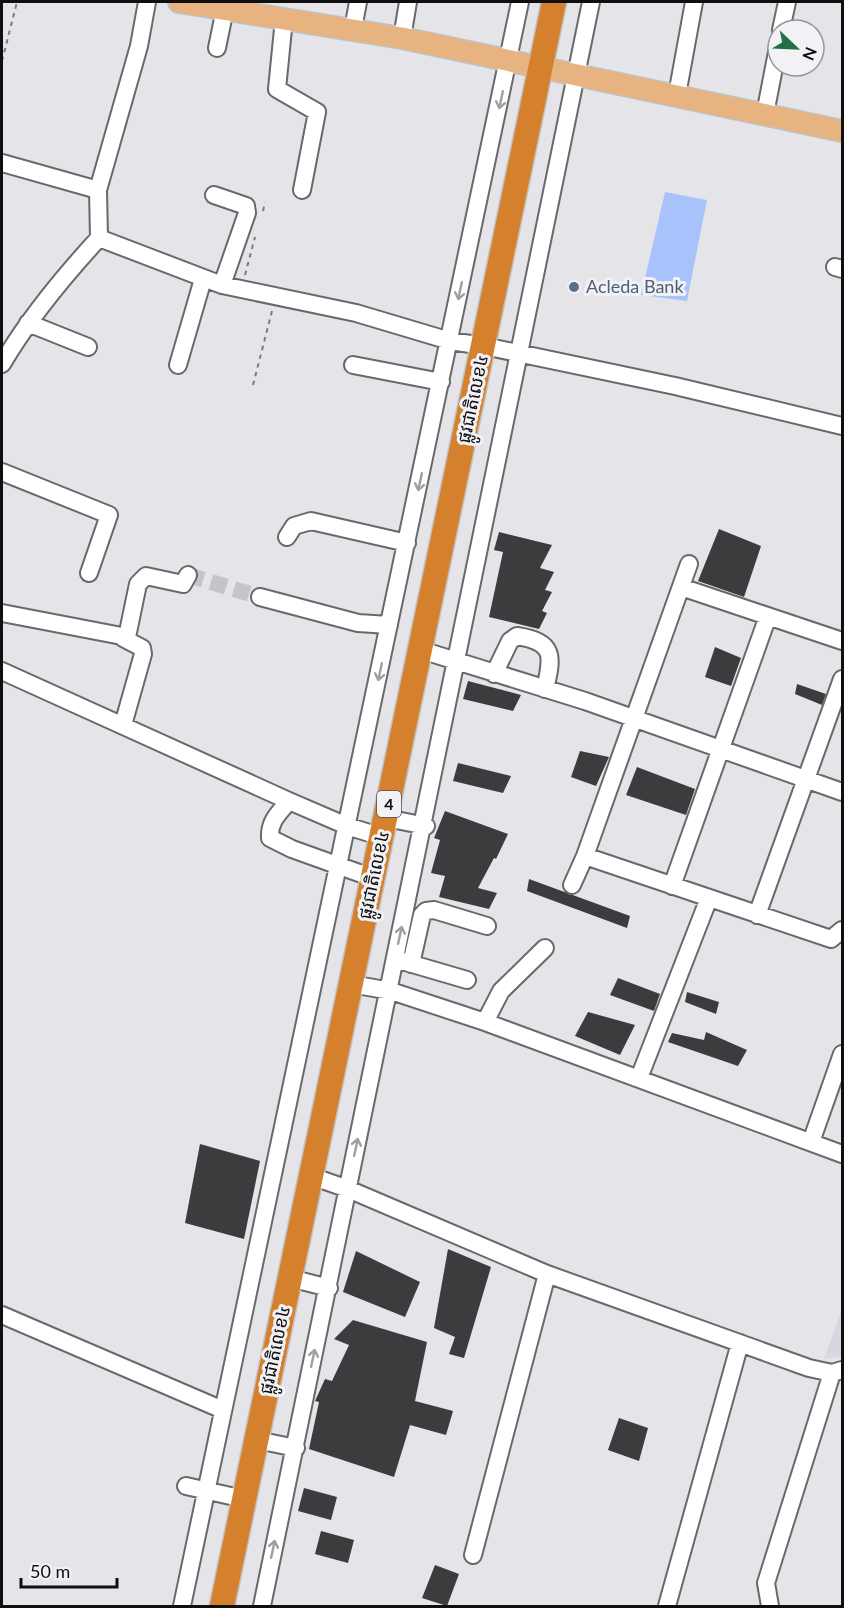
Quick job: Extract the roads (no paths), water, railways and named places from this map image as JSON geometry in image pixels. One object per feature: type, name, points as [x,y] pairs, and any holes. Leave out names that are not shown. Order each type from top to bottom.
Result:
[{"type":"highway","name":"ផ្លូវជាតិលេខ៤","points":[[222,1606],[554,2]]},
{"type":"main road","points":[[179,2],[402,38],[843,131]]},
{"type":"street","points":[[2,364],[28,323],[99,238],[98,190],[139,46],[147,2]]},
{"type":"street","points":[[353,29],[358,2]]},
{"type":"street","points":[[402,38],[408,2]]},
{"type":"street","points":[[182,1606],[520,2]]},
{"type":"street","points":[[403,962],[424,826],[456,662],[591,2]]},
{"type":"street","points":[[677,95],[694,2]]},
{"type":"street","points":[[784,18],[787,2]]},
{"type":"street","points":[[217,48],[225,9]]},
{"type":"street","points":[[284,18],[278,89],[317,112],[302,190]]},
{"type":"street","points":[[765,114],[772,78]]},
{"type":"street","points":[[2,163],[98,190]]},
{"type":"street","points":[[214,195],[246,206],[247,213],[222,285]]},
{"type":"street","points":[[99,238],[222,285],[356,313],[450,341],[484,346],[758,404],[843,426]]},
{"type":"street","points":[[178,365],[203,279]]},
{"type":"street","points":[[28,323],[88,347]]},
{"type":"street","points":[[353,365],[441,382]]},
{"type":"street","points":[[2,472],[109,515],[89,573]]},
{"type":"street","points":[[287,537],[294,526],[311,520],[407,543]]},
{"type":"street","points":[[572,885],[585,856],[689,564]]},
{"type":"street","points":[[123,638],[129,634],[138,584],[146,576],[183,584],[188,576]]},
{"type":"street","points":[[681,587],[843,641]]},
{"type":"street","points":[[260,597],[357,623],[390,626]]},
{"type":"street","points":[[2,613],[8,612],[123,638],[142,648],[143,654],[123,725]]},
{"type":"street","points":[[672,886],[768,616]]},
{"type":"street","points":[[494,674],[510,640],[517,636],[537,639],[548,647],[551,664],[545,689]]},
{"type":"street","points":[[421,650],[545,689],[843,792]]},
{"type":"street","points":[[2,670],[347,826],[424,826]]},
{"type":"street","points":[[757,915],[843,679]]},
{"type":"street","points":[[289,801],[273,819],[269,829],[270,838],[373,878]]},
{"type":"street","points":[[585,856],[831,939],[843,930]]},
{"type":"street","points":[[639,1078],[709,898]]},
{"type":"street","points":[[262,1606],[388,991],[403,962],[422,915],[426,911],[434,910],[487,926]]},
{"type":"street","points":[[485,1022],[501,991],[545,948]]},
{"type":"street","points":[[403,962],[467,980]]},
{"type":"street","points":[[351,984],[388,991],[485,1022],[843,1154]]},
{"type":"street","points":[[811,1142],[843,1054]]},
{"type":"street","points":[[311,1176],[348,1189],[547,1274],[809,1368],[837,1371],[766,1583],[770,1606]]},
{"type":"street","points":[[473,1555],[547,1274]]},
{"type":"street","points":[[290,1278],[328,1287]]},
{"type":"street","points":[[2,1315],[223,1410]]},
{"type":"street","points":[[667,1606],[740,1343]]},
{"type":"street","points":[[256,1440],[295,1448]]},
{"type":"street","points":[[186,1486],[244,1499]]},
{"type":"water","points":[[665,192],[707,200],[687,301],[641,295]]},
{"type":"tunnel","points":[[188,575],[260,597]]},
{"type":"place","name":"Acleda Bank","points":[[574,287]]}]
